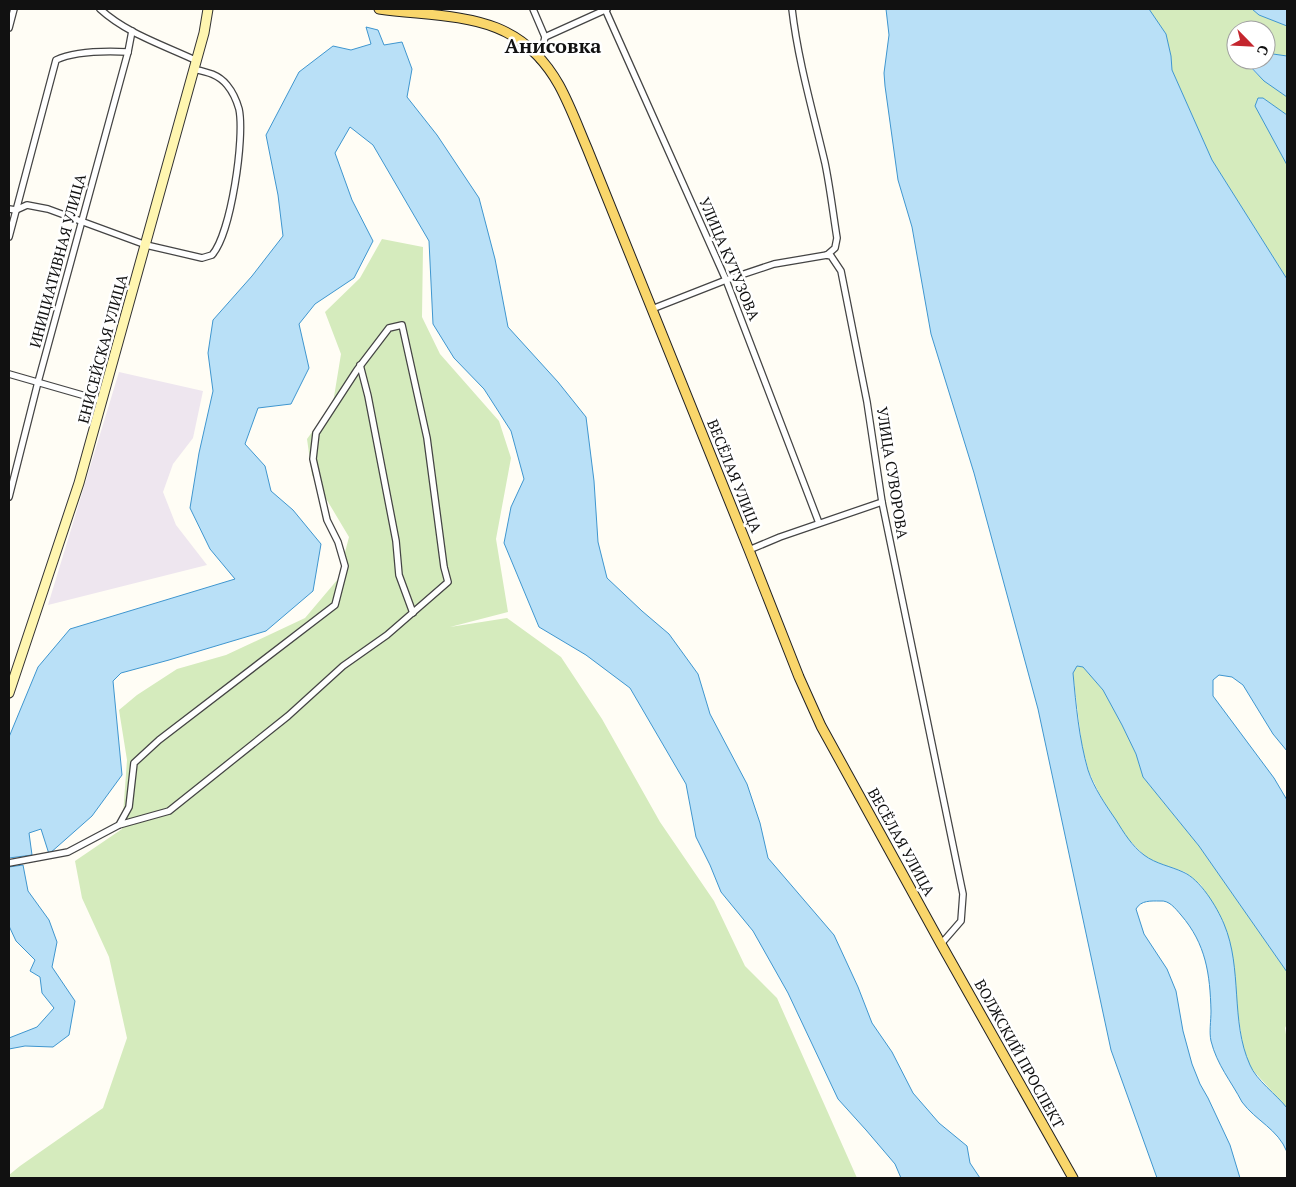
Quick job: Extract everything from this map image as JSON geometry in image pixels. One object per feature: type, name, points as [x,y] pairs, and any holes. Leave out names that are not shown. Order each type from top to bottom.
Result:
[{"type":"main road","name":"ВЕСЁЛАЯ УЛИЦА","points":[[379,9],[474,20],[500,28],[525,44],[540,60],[558,85],[587,148],[750,550],[799,677],[821,726],[941,944]]},
{"type":"main road","name":"ВОЛЖСКИЙ ПРОСПЕКТ","points":[[941,944],[1073,1178]]},
{"type":"street","points":[[9,28],[14,9]]},
{"type":"street","points":[[9,209],[16,210],[26,205],[48,209],[146,245],[202,258],[212,255],[221,242],[238,165],[239,109],[228,86],[216,75],[132,31],[110,18],[100,9]]},
{"type":"street","name":"ЕНИСЕЙСКАЯ УЛИЦА","points":[[9,692],[11,680],[80,483],[204,33],[208,9]]},
{"type":"street","points":[[533,9],[545,37],[540,60]]},
{"type":"street","points":[[545,37],[607,9]]},
{"type":"street","name":"УЛИЦА КУТУЗОВА","points":[[607,9],[726,280],[819,523]]},
{"type":"street","points":[[652,309],[726,280],[774,264],[827,255],[835,248],[837,238],[825,164],[811,111],[794,28],[792,9]]},
{"type":"street","name":"ИНИЦИАТИВНАЯ УЛИЦА","points":[[9,497],[132,31]]},
{"type":"street","points":[[9,237],[56,60],[63,57],[105,51],[128,52]]},
{"type":"street","name":"УЛИЦА СУВОРОВА","points":[[827,255],[831,256],[841,271],[867,402],[882,502],[963,894],[961,921],[941,944]]},
{"type":"street","points":[[9,863],[68,852],[119,825],[169,810],[288,716],[343,666],[387,635],[448,582],[444,568],[426,438],[402,325],[389,328],[360,365],[316,433],[313,460],[327,520],[338,542],[345,566],[335,605],[167,734],[134,763],[129,807],[119,825]]},
{"type":"street","points":[[360,365],[368,396],[396,541],[399,575],[413,613]]},
{"type":"street","points":[[9,374],[103,401]]},
{"type":"street","points":[[750,550],[819,523],[882,502]]},
{"type":"shaded area","points":[[119,372],[203,391],[193,438],[173,464],[163,492],[176,525],[207,565],[48,605]]},
{"type":"green space","points":[[1149,9],[1252,9],[1259,15],[1272,20],[1226,20],[1226,70],[1253,70],[1287,97],[1287,115],[1263,98],[1277,146],[1287,165],[1287,279],[1212,160],[1172,70],[1166,34]]},
{"type":"green space","points":[[1276,22],[1287,26],[1287,56],[1276,54]]},
{"type":"green space","points":[[382,239],[423,247],[422,317],[440,354],[499,421],[511,458],[496,539],[508,612],[450,627],[507,618],[561,657],[602,719],[660,822],[714,901],[745,966],[777,998],[857,1178],[9,1178],[9,1175],[20,1166],[103,1108],[127,1038],[109,957],[82,898],[75,861],[122,829],[127,760],[119,710],[137,695],[177,669],[226,655],[305,618],[338,579],[349,537],[312,475],[307,439],[333,403],[341,354],[325,312],[360,278]]},
{"type":"green space","points":[[1077,666],[1083,667],[1103,690],[1136,754],[1143,777],[1199,846],[1287,972],[1287,1024],[1285,1028],[1287,1041],[1287,1108],[1250,1067],[1243,1046],[1224,923],[1201,885],[1185,872],[1155,862],[1144,855],[1126,837],[1100,795],[1089,772],[1082,746],[1073,673]]},
{"type":"water","points":[[886,9],[1149,9],[1166,34],[1172,70],[1212,160],[1287,279],[1287,751],[1273,734],[1243,685],[1232,677],[1219,675],[1213,680],[1213,696],[1274,778],[1287,800],[1287,972],[1199,846],[1143,777],[1136,754],[1103,690],[1083,667],[1077,666],[1073,673],[1082,746],[1093,783],[1122,830],[1136,848],[1153,861],[1178,870],[1196,881],[1217,910],[1230,941],[1240,1031],[1250,1065],[1257,1076],[1287,1108],[1287,1152],[1278,1137],[1242,1102],[1217,1058],[1210,1038],[1211,1011],[1208,972],[1196,937],[1181,915],[1169,903],[1153,901],[1138,906],[1136,909],[1144,934],[1167,969],[1176,991],[1183,1031],[1192,1064],[1230,1145],[1240,1178],[1157,1178],[1111,1050],[1038,709],[974,473],[931,334],[912,227],[898,180],[884,73],[889,35]]},
{"type":"water","points":[[1252,9],[1287,9],[1287,26],[1276,20],[1259,15]]},
{"type":"water","points":[[366,27],[378,30],[384,45],[402,42],[412,69],[407,97],[437,135],[479,198],[495,259],[508,327],[558,382],[586,417],[594,481],[598,542],[607,578],[669,634],[698,674],[710,714],[747,784],[760,823],[768,858],[834,935],[872,1023],[892,1052],[913,1093],[939,1123],[967,1146],[970,1163],[980,1178],[901,1178],[895,1164],[838,1099],[788,993],[753,931],[721,892],[696,837],[686,784],[630,688],[586,655],[539,627],[504,543],[511,507],[524,479],[511,431],[484,389],[454,358],[433,324],[429,241],[373,145],[350,127],[335,153],[352,200],[373,241],[354,278],[315,304],[299,324],[309,368],[291,404],[258,408],[245,444],[265,466],[271,491],[293,510],[321,544],[313,591],[266,631],[121,673],[113,681],[122,775],[92,816],[49,854],[41,829],[29,833],[32,855],[9,858],[9,737],[38,667],[70,629],[235,579],[210,549],[190,508],[199,453],[213,391],[208,353],[213,320],[252,276],[283,236],[278,195],[266,135],[299,72],[333,46],[351,50],[371,44]]},
{"type":"water","points":[[1276,54],[1287,56],[1287,97],[1264,81],[1254,70],[1276,70]]},
{"type":"water","points":[[1258,98],[1263,98],[1287,115],[1287,165],[1255,106]]},
{"type":"water","points":[[23,865],[28,891],[49,920],[57,942],[52,967],[75,1001],[69,1035],[53,1047],[25,1046],[9,1049],[9,1038],[37,1027],[54,1008],[42,993],[40,977],[30,971],[35,960],[16,941],[9,926],[9,867]]},
{"type":"district","name":"Анисовка","points":[[553,46]]}]
